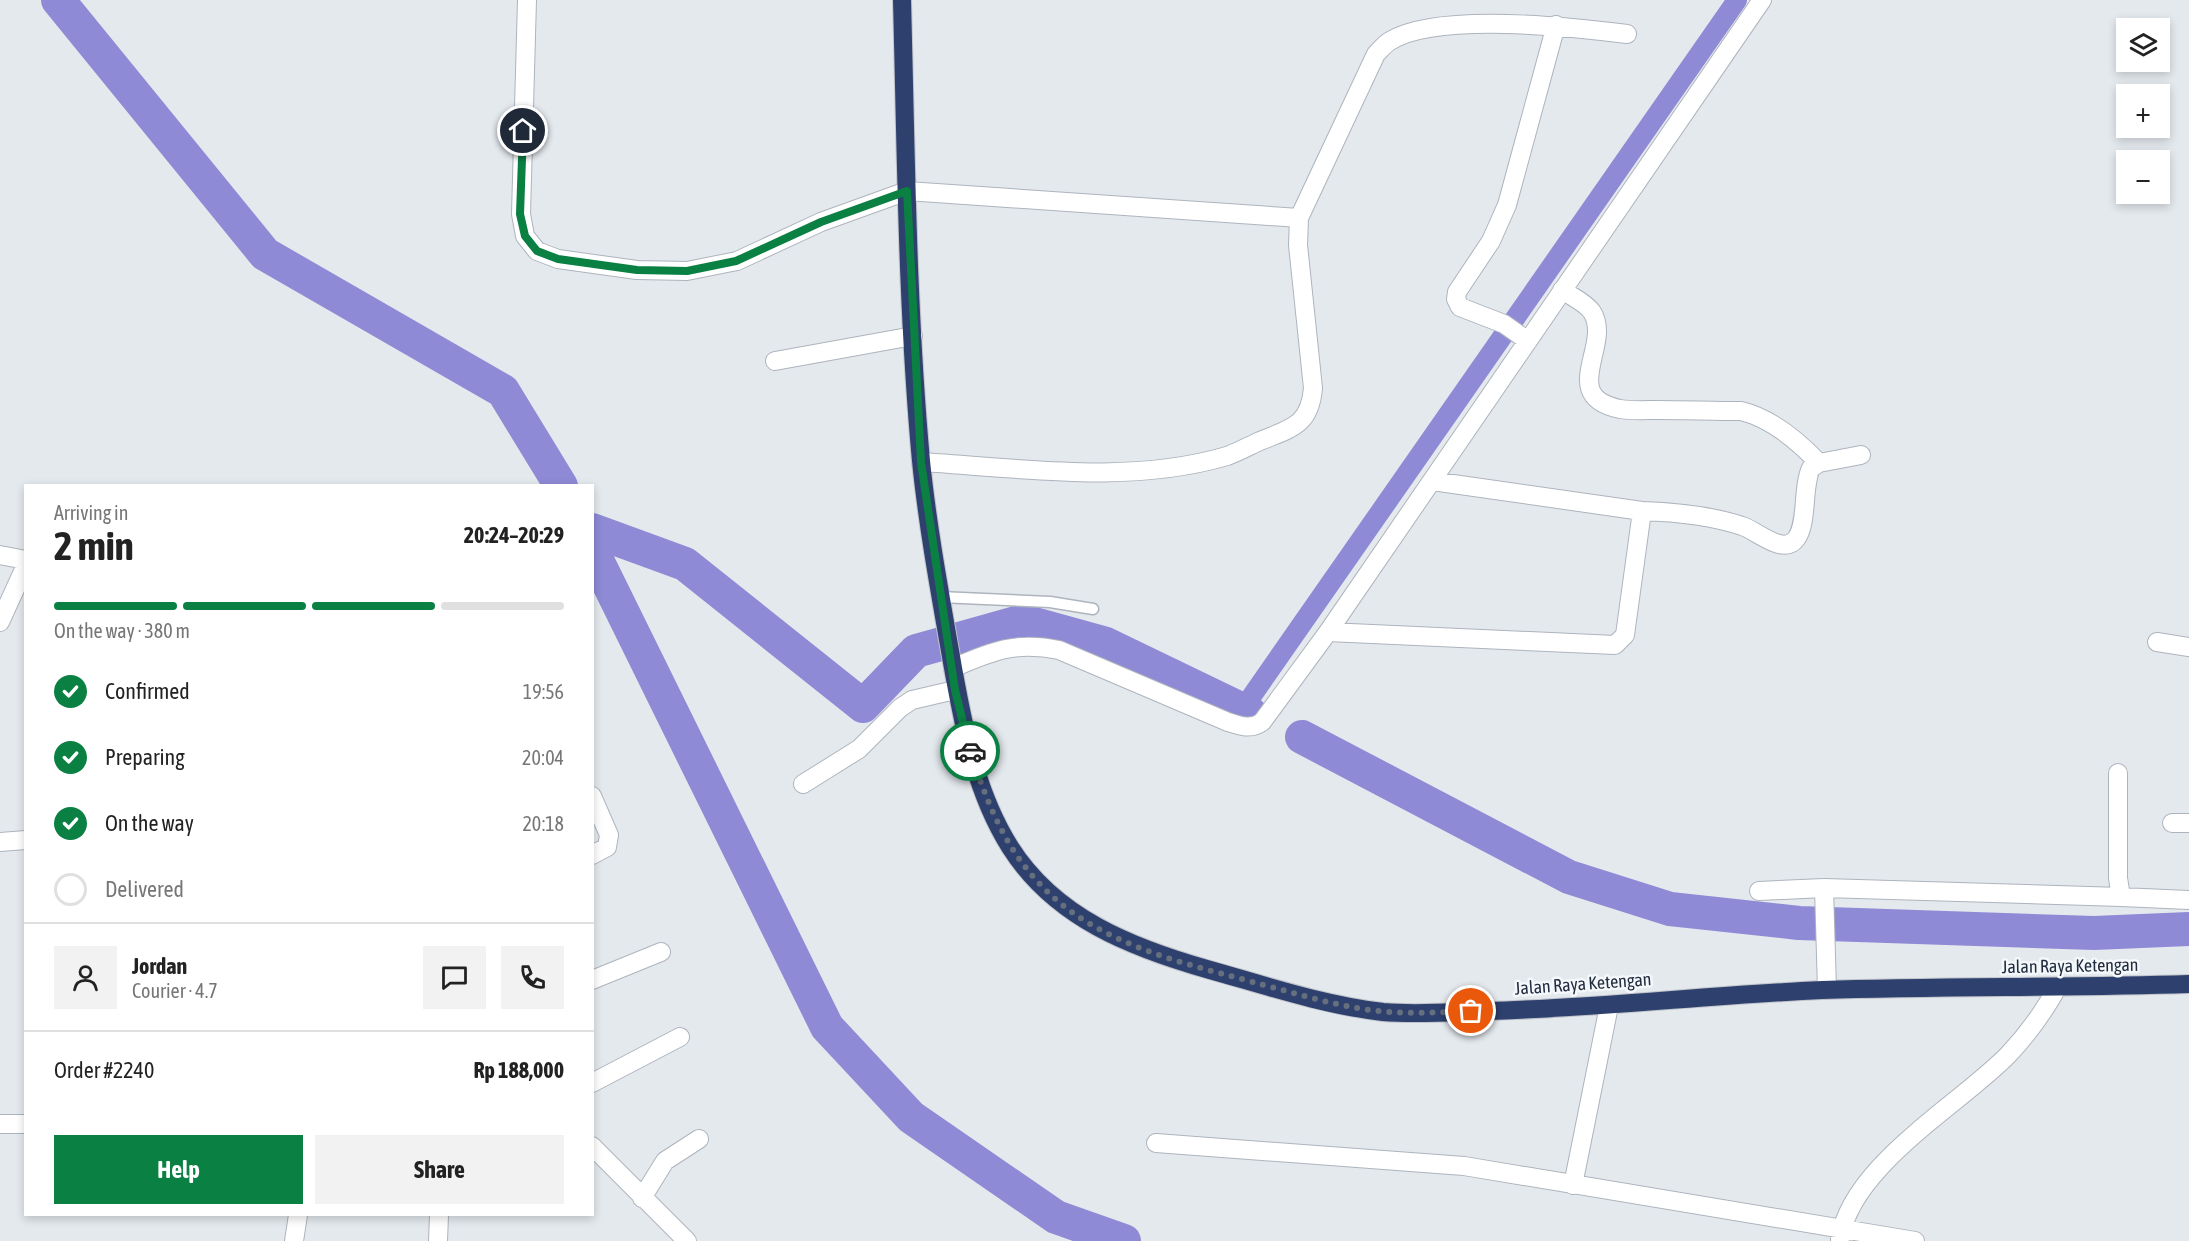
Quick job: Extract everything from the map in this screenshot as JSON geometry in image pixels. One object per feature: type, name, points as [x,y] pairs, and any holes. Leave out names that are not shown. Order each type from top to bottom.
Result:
[{"type":"highway","name":"Jalan Raya Ketengan","points":[[902,0],[907,191],[921,462],[955,690],[989,806],[1010,847],[1038,883],[1079,917],[1108,933],[1187,964],[1330,1003],[1361,1009],[1419,1013],[1609,1006],[1682,997],[1827,990],[2057,988],[2189,984]]},
{"type":"street","points":[[527,0],[520,214],[525,236],[537,251],[558,259],[637,270],[687,271],[736,261],[821,222],[907,191],[1299,218]]},
{"type":"street","points":[[952,663],[988,652],[1035,645],[1059,650],[1245,728],[1256,726],[1264,719],[1328,633],[1432,481],[1525,338],[1563,290],[1762,0]]},
{"type":"street","points":[[1525,338],[1504,324],[1460,307],[1456,299],[1457,292],[1491,242],[1507,205],[1556,25]]},
{"type":"street","points":[[921,462],[1085,472],[1159,469],[1228,455],[1297,425],[1307,416],[1312,405],[1313,388],[1298,245],[1299,218],[1376,54],[1390,41],[1442,27],[1556,25],[1627,34]]},
{"type":"street","points":[[1563,290],[1591,310],[1595,320],[1596,335],[1588,376],[1591,392],[1599,401],[1621,409],[1741,411],[1756,415],[1798,442],[1820,463]]},
{"type":"street","points":[[775,361],[913,336]]},
{"type":"street","points":[[1432,481],[1548,500],[1666,512],[1742,525],[1776,544],[1790,544],[1796,539],[1801,525],[1808,474],[1811,468],[1820,463],[1861,455]]},
{"type":"street","points":[[1328,633],[1615,645],[1625,635],[1642,511]]},
{"type":"street","points":[[0,555],[24,560]]},
{"type":"street","points":[[0,622],[24,569]]},
{"type":"street","points":[[2157,642],[2189,647]]},
{"type":"street","points":[[803,784],[859,749],[900,708],[912,700],[955,690]]},
{"type":"street","points":[[2118,773],[2118,878],[2121,897]]},
{"type":"street","points":[[594,801],[609,835],[607,847],[594,854]]},
{"type":"street","points":[[0,842],[24,840]]},
{"type":"street","points":[[1824,888],[1827,990]]},
{"type":"street","points":[[1759,891],[1824,888],[2189,900]]},
{"type":"street","points":[[594,979],[661,952]]},
{"type":"street","points":[[1841,1236],[1864,1186],[1874,1174],[2007,1056],[2045,1009],[2057,988]]},
{"type":"street","points":[[1573,1185],[1609,1006]]},
{"type":"street","points":[[594,1082],[680,1037]]},
{"type":"street","points":[[0,1124],[24,1124]]},
{"type":"street","points":[[647,1190],[664,1161],[699,1139]]},
{"type":"street","points":[[1156,1143],[1464,1166],[1841,1236],[1915,1241]]},
{"type":"street","points":[[594,1148],[647,1190],[687,1241]]},
{"type":"street","points":[[294,1241],[298,1216]]},
{"type":"street","points":[[438,1241],[439,1216]]},
{"type":"lane","points":[[940,597],[1050,602],[1094,609]]},
{"type":"waterway","points":[[58,0],[265,254],[503,391],[560,484]]},
{"type":"waterway","points":[[1242,710],[1737,0]]},
{"type":"waterway","points":[[594,531],[685,564],[863,706],[916,651],[1023,621],[1106,644],[1251,714]]},
{"type":"waterway","points":[[594,554],[827,1027],[911,1117],[1056,1217],[1124,1241]]},
{"type":"waterway","points":[[1302,737],[1569,877],[1670,909],[1799,923],[2094,933],[2189,929]]},
{"type":"way so far","points":[[970,751],[989,806],[1010,847],[1038,883],[1079,917],[1099,929],[1187,964],[1330,1003],[1388,1012],[1471,1011]]},
{"type":"route","points":[[523,131],[520,214],[525,236],[537,251],[558,259],[637,270],[687,271],[736,261],[821,222],[907,191],[921,462],[955,690],[970,751]]}]
